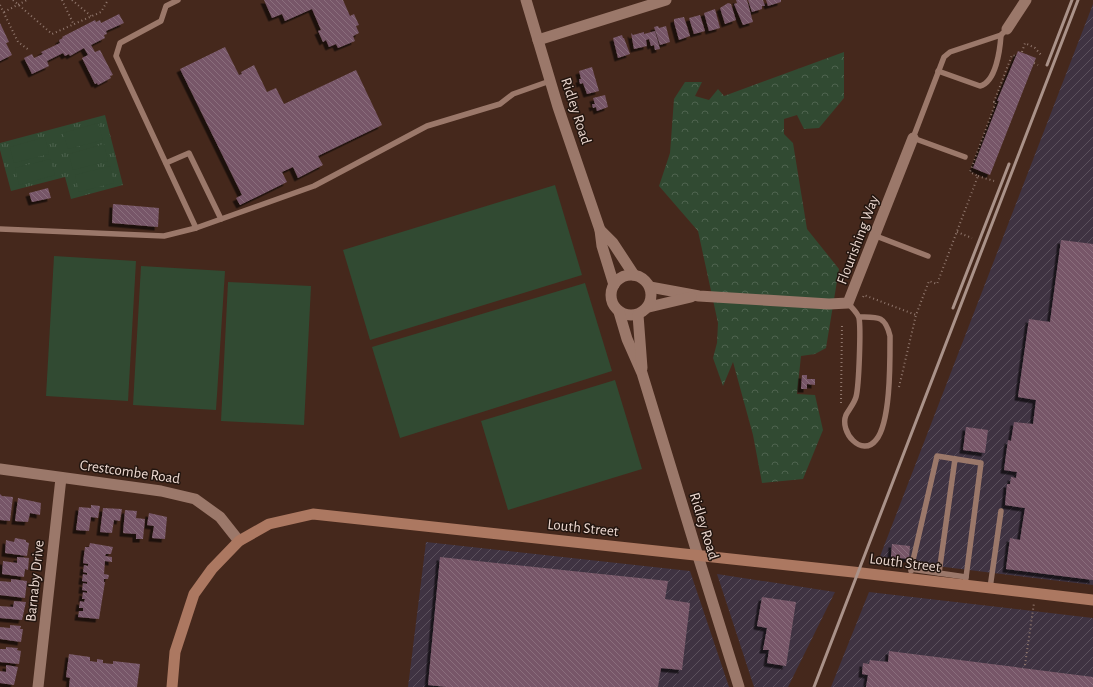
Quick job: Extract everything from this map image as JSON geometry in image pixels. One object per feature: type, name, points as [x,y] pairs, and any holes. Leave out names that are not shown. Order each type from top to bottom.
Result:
[{"type":"main road","name":"Louth Street","points":[[172,687],[175,652],[194,594],[212,569],[239,541],[269,524],[313,514],[698,556],[910,574],[966,581],[990,588],[1093,600]]},
{"type":"street","name":"Ridley Road","points":[[526,0],[550,81],[600,230],[602,246],[614,284]]},
{"type":"street","points":[[538,40],[666,0]]},
{"type":"street","points":[[1004,32],[1026,0]]},
{"type":"street","name":"Flourishing Way","points":[[650,287],[699,296],[829,304],[854,302],[876,236],[913,138]]},
{"type":"street","name":"Ridley Road","points":[[600,230],[612,243],[634,275]]},
{"type":"street","points":[[634,275],[641,277],[650,287],[651,300],[648,306],[638,314],[626,315],[619,312],[612,302],[611,296],[614,284],[620,278],[634,275]]},
{"type":"street","name":"Flourishing Way","points":[[648,306],[699,296]]},
{"type":"street","name":"Ridley Road","points":[[619,312],[627,339],[642,373],[739,687]]},
{"type":"street","name":"Ridley Road","points":[[638,314],[642,373]]},
{"type":"street","name":"Crestcombe Road","points":[[0,469],[161,491],[195,499],[220,518],[239,541]]},
{"type":"street","name":"Barnaby Drive","points":[[38,687],[61,478]]},
{"type":"lane","points":[[178,0],[166,6],[161,21],[120,43],[116,56],[196,228]]},
{"type":"lane","points":[[965,157],[913,138],[944,57],[950,52],[1004,32]]},
{"type":"lane","points":[[938,71],[980,86],[986,85],[990,81],[998,59],[1004,32]]},
{"type":"lane","points":[[0,229],[164,236],[196,228],[314,186],[427,126],[500,104],[513,94],[550,81]]},
{"type":"lane","points":[[166,163],[189,153],[221,219]]},
{"type":"lane","points":[[876,236],[928,256]]},
{"type":"lane","points":[[854,302],[859,317],[857,390],[853,405],[846,416],[844,424],[846,434],[853,442],[861,446],[870,445],[876,440],[886,418],[890,336],[888,326],[883,320],[877,317],[859,317]]},
{"type":"lane","points":[[937,456],[955,459],[981,463],[966,581],[939,573],[910,574],[937,456]]},
{"type":"lane","points":[[939,573],[955,459]]},
{"type":"lane","points":[[990,588],[1001,511]]},
{"type":"path","points":[[13,0],[52,34],[73,23],[101,12],[108,0]]},
{"type":"path","points":[[4,12],[27,0]]},
{"type":"path","points":[[62,0],[73,23]]},
{"type":"path","points":[[72,0],[91,16]]},
{"type":"path","points":[[0,5],[18,42],[29,50]]},
{"type":"path","points":[[1022,52],[1025,43],[1035,48],[1042,56]]},
{"type":"path","points":[[994,181],[970,172],[1012,55],[1016,56]]},
{"type":"path","points":[[1034,63],[1038,65]]},
{"type":"path","points":[[899,387],[916,315],[929,281],[937,284],[978,176]]},
{"type":"path","points":[[957,232],[972,238]]},
{"type":"path","points":[[854,302],[864,294],[916,315]]},
{"type":"path","points":[[841,403],[842,323]]},
{"type":"path","points":[[1025,665],[1036,593]]},
{"type":"shaded area","points":[[1093,4],[1093,585],[879,559]]},
{"type":"shaded area","points":[[426,542],[690,571],[729,687],[408,687]]},
{"type":"shaded area","points":[[717,574],[835,592],[788,687],[754,687]]},
{"type":"shaded area","points":[[869,592],[1093,618],[1093,687],[831,687]]},
{"type":"green space","points":[[844,52],[844,98],[819,128],[804,129],[797,115],[784,119],[784,134],[793,143],[807,229],[839,269],[826,348],[815,354],[801,356],[797,394],[815,395],[823,430],[803,479],[762,483],[753,435],[733,362],[723,386],[713,358],[717,343],[718,323],[698,231],[659,186],[670,153],[674,99],[685,82],[702,82],[695,96],[709,100],[718,89],[724,96]]},
{"type":"green space","points":[[105,115],[123,185],[71,199],[65,177],[11,191],[0,150],[0,143]]},
{"type":"green space","points":[[98,123],[103,140],[68,149],[63,133]]},
{"type":"green space","points":[[45,137],[49,154],[14,163],[10,147]]},
{"type":"green space","points":[[104,144],[108,161],[73,170],[69,154]]},
{"type":"green space","points":[[50,159],[55,175],[19,185],[15,168]]},
{"type":"green space","points":[[110,166],[114,183],[79,192],[75,175]]},
{"type":"green space","points":[[555,185],[582,275],[370,340],[343,250]]},
{"type":"green space","points":[[54,256],[136,261],[128,401],[46,396]]},
{"type":"green space","points":[[141,266],[225,271],[216,410],[133,405]]},
{"type":"green space","points":[[228,282],[311,286],[304,425],[221,421]]},
{"type":"green space","points":[[585,283],[612,371],[400,438],[372,347]]},
{"type":"green space","points":[[615,380],[642,469],[508,510],[481,421]]},
{"type":"building","points":[[264,0],[343,0],[350,16],[354,14],[359,25],[356,26],[359,33],[353,36],[355,41],[338,48],[336,44],[329,47],[326,40],[323,42],[318,31],[321,30],[312,9],[285,21],[282,14],[272,18]]},
{"type":"building","points":[[736,0],[747,0],[753,22],[743,25],[734,4],[737,3]]},
{"type":"building","points":[[748,0],[763,0],[765,6],[762,6],[762,9],[752,12]]},
{"type":"building","points":[[766,0],[781,0],[781,2],[768,6]]},
{"type":"building","points":[[728,3],[731,4],[736,20],[725,24],[720,8]]},
{"type":"building","points":[[715,9],[720,28],[709,31],[704,13]]},
{"type":"building","points":[[119,14],[124,23],[106,31],[107,34],[104,35],[105,38],[91,45],[95,52],[100,50],[113,75],[110,76],[111,78],[98,85],[97,83],[95,84],[82,58],[88,55],[84,48],[70,56],[69,54],[65,56],[63,53],[47,61],[49,66],[32,74],[24,58],[32,54],[34,58],[43,54],[41,52],[60,43],[59,40],[63,38],[62,37],[95,20],[96,22],[100,20],[101,23]]},
{"type":"building","points":[[700,15],[705,31],[694,34],[689,18]]},
{"type":"building","points":[[684,17],[690,36],[679,40],[674,19]]},
{"type":"building","points":[[0,23],[9,42],[6,43],[12,55],[0,61]]},
{"type":"building","points":[[658,26],[659,28],[666,26],[670,42],[660,45],[654,27]]},
{"type":"building","points":[[655,31],[660,49],[655,50],[654,45],[651,46],[649,39],[646,40],[647,46],[634,49],[631,33],[633,35]]},
{"type":"building","points":[[622,35],[630,54],[618,58],[613,38]]},
{"type":"building","points":[[225,47],[239,75],[242,74],[241,72],[254,65],[267,92],[276,88],[284,104],[356,70],[382,125],[318,156],[323,165],[298,178],[293,167],[282,172],[287,182],[240,205],[236,198],[242,195],[180,69]]},
{"type":"building","points":[[1018,51],[1036,58],[990,175],[973,168],[999,101],[997,101]]},
{"type":"building","points":[[592,67],[599,91],[587,94],[583,83],[580,84],[579,79],[581,79],[579,71]]},
{"type":"building","points":[[605,95],[608,107],[597,111],[596,107],[593,108],[592,104],[595,104],[593,98]]},
{"type":"building","points":[[48,188],[51,198],[32,202],[29,193]]},
{"type":"building","points":[[113,204],[159,208],[158,227],[112,223]]},
{"type":"building","points":[[1061,240],[1093,244],[1093,580],[1006,569],[1010,538],[1020,540],[1025,508],[1005,505],[1007,484],[1010,484],[1011,477],[1016,478],[1017,472],[1004,470],[1008,440],[1011,441],[1014,422],[1033,424],[1036,400],[1018,397],[1029,319],[1050,322]]},
{"type":"building","points":[[802,375],[807,375],[807,379],[815,379],[815,385],[807,384],[807,389],[801,389]]},
{"type":"building","points":[[966,427],[988,430],[985,453],[963,450]]},
{"type":"building","points":[[0,494],[2,496],[13,497],[10,521],[0,520]]},
{"type":"building","points":[[18,498],[41,503],[40,515],[30,513],[28,522],[15,521]]},
{"type":"building","points":[[91,505],[100,506],[98,518],[91,517],[89,531],[76,530],[79,507],[91,508]]},
{"type":"building","points":[[103,508],[122,509],[120,521],[114,520],[112,533],[100,532]]},
{"type":"building","points":[[125,510],[137,511],[136,518],[145,519],[143,539],[136,539],[136,534],[123,533]]},
{"type":"building","points":[[149,513],[167,517],[165,539],[152,538],[154,526],[147,525]]},
{"type":"building","points":[[15,538],[26,540],[26,542],[29,543],[27,556],[5,553],[6,540],[14,542]]},
{"type":"building","points":[[90,543],[113,547],[111,554],[106,554],[105,556],[112,557],[112,562],[105,561],[104,574],[109,575],[108,579],[104,579],[105,582],[99,619],[78,617],[79,611],[83,611],[83,608],[79,608],[80,601],[84,602],[85,599],[82,599],[83,592],[87,593],[87,591],[82,590],[83,583],[87,584],[87,582],[82,581],[83,574],[87,575],[87,573],[83,572],[84,565],[88,566],[88,564],[83,563],[85,547],[89,547]]},
{"type":"building","points":[[892,544],[910,546],[909,559],[891,557]]},
{"type":"building","points":[[17,557],[29,558],[28,570],[25,569],[24,577],[2,574],[3,561],[17,563]]},
{"type":"building","points":[[440,557],[668,581],[665,599],[690,603],[682,670],[661,668],[658,687],[447,687],[428,685]]},
{"type":"building","points":[[11,579],[27,581],[25,598],[0,595],[0,581],[11,582]]},
{"type":"building","points":[[762,597],[796,602],[786,666],[767,663],[769,650],[763,650],[767,628],[757,626]]},
{"type":"building","points":[[14,601],[26,602],[22,620],[0,618],[0,606],[13,607]]},
{"type":"building","points":[[10,625],[21,626],[20,629],[23,629],[21,642],[0,639],[0,627],[10,628]]},
{"type":"building","points":[[6,647],[18,648],[17,650],[21,651],[19,664],[0,662],[0,649],[6,649]]},
{"type":"building","points":[[889,651],[1093,677],[1093,687],[866,687],[868,675],[862,674],[863,663],[869,664],[870,660],[888,662]]},
{"type":"building","points":[[69,654],[90,657],[90,661],[97,662],[97,659],[103,660],[103,663],[113,664],[113,661],[140,664],[137,687],[69,687],[70,678],[66,677]]},
{"type":"building","points":[[6,665],[18,667],[14,685],[0,683],[0,671],[6,672]]},
{"type":"railway","points":[[1047,65],[1072,0]]},
{"type":"railway","points":[[814,687],[1078,0]]},
{"type":"railway","points":[[953,308],[1009,164]]}]
